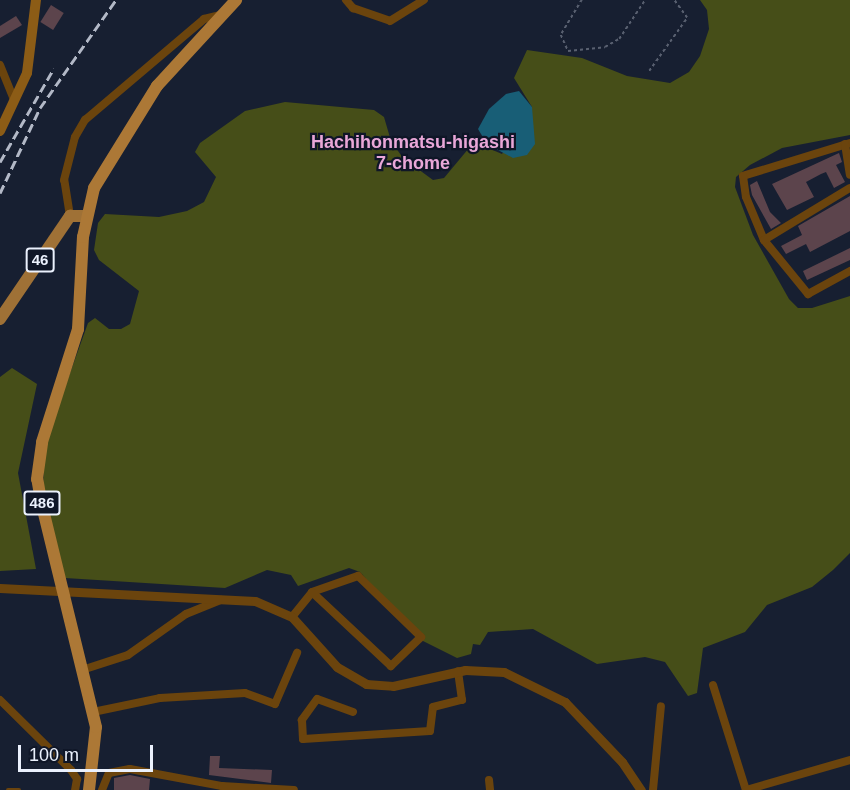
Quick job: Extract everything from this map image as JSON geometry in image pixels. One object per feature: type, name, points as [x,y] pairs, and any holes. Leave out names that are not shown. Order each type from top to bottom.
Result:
[{"type":"highway","name":"486","points":[[89,790],[93,712],[85,669],[37,479],[42,442],[78,329],[87,216],[94,188],[129,125],[220,15],[236,0]]},
{"type":"main road","points":[[0,131],[27,73],[36,0]]},
{"type":"main road","points":[[70,216],[87,216]]},
{"type":"main road","name":"46","points":[[0,319],[70,216]]},
{"type":"street","points":[[346,0],[353,8],[390,21],[424,0]]},
{"type":"street","points":[[70,216],[64,180],[72,146],[85,120],[204,19],[220,15]]},
{"type":"street","points":[[0,65],[14,99]]},
{"type":"street","points":[[850,175],[847,143],[743,177],[746,197],[764,240],[808,294],[850,271]]},
{"type":"street","points":[[764,240],[850,188]]},
{"type":"street","points":[[292,617],[312,592],[358,576],[421,637],[391,666],[312,592]]},
{"type":"street","points":[[0,588],[224,599],[275,606],[292,617],[337,667],[366,684],[393,686],[458,671],[504,672],[544,688],[565,702],[606,743],[641,790]]},
{"type":"street","points":[[85,669],[128,655],[186,614],[224,599]]},
{"type":"street","points":[[93,712],[160,698],[245,693],[275,704],[297,653]]},
{"type":"street","points":[[353,712],[317,699],[302,720],[303,739],[430,731],[433,706],[462,700],[458,671]]},
{"type":"street","points":[[713,685],[746,790],[850,760]]},
{"type":"street","points":[[0,700],[71,770],[77,779],[75,790]]},
{"type":"street","points":[[653,790],[661,706]]},
{"type":"street","points":[[102,790],[109,773],[130,769],[222,786],[294,790]]},
{"type":"street","points":[[489,780],[490,790]]},
{"type":"lane","points":[[8,790],[19,790]]},
{"type":"path","points":[[582,0],[561,35],[568,51],[605,47],[619,39],[645,0]]},
{"type":"path","points":[[649,71],[687,18],[674,0]]},
{"type":"green space","points":[[700,0],[850,0],[850,135],[782,148],[750,165],[736,177],[735,187],[753,235],[789,299],[798,308],[812,308],[850,296],[850,553],[833,570],[812,587],[767,605],[745,632],[703,648],[697,693],[688,696],[665,662],[645,657],[597,664],[533,629],[488,632],[480,645],[473,644],[471,654],[457,658],[419,639],[360,572],[349,568],[298,586],[291,575],[267,570],[225,588],[65,578],[43,488],[45,443],[88,323],[95,318],[109,329],[121,329],[130,324],[139,291],[99,260],[94,250],[98,223],[105,214],[159,217],[187,211],[204,202],[216,177],[195,152],[200,143],[245,111],[285,102],[374,110],[384,117],[391,141],[403,158],[433,180],[444,178],[474,142],[502,154],[532,107],[514,78],[527,50],[582,58],[627,76],[670,83],[689,72],[700,56],[709,29],[707,10]]},
{"type":"green space","points":[[12,368],[37,384],[18,473],[36,569],[0,571],[0,377]]},
{"type":"water","points":[[519,91],[532,107],[535,144],[527,155],[513,158],[487,144],[478,129],[489,109],[506,94]]},
{"type":"building","points":[[51,5],[64,13],[53,30],[40,22]]},
{"type":"building","points":[[16,16],[22,25],[0,38],[0,26]]},
{"type":"building","points":[[839,153],[842,162],[836,165],[845,182],[834,188],[826,172],[821,174],[806,182],[814,197],[787,210],[772,184]]},
{"type":"building","points":[[757,181],[770,212],[781,223],[771,229],[752,195],[750,185]]},
{"type":"building","points":[[850,196],[850,231],[810,252],[806,244],[786,254],[781,246],[802,235],[798,226]]},
{"type":"building","points":[[850,248],[850,260],[807,280],[803,271]]},
{"type":"building","points":[[210,756],[220,756],[219,768],[272,770],[271,783],[209,775]]},
{"type":"building","points":[[130,775],[150,779],[149,790],[114,790],[114,778]]},
{"type":"railway","points":[[0,193],[40,108],[116,0]]},
{"type":"railway","points":[[0,162],[54,68]]},
{"type":"district","name":"Hachihonmatsu-higashi 7-chome","points":[[413,153]]}]
